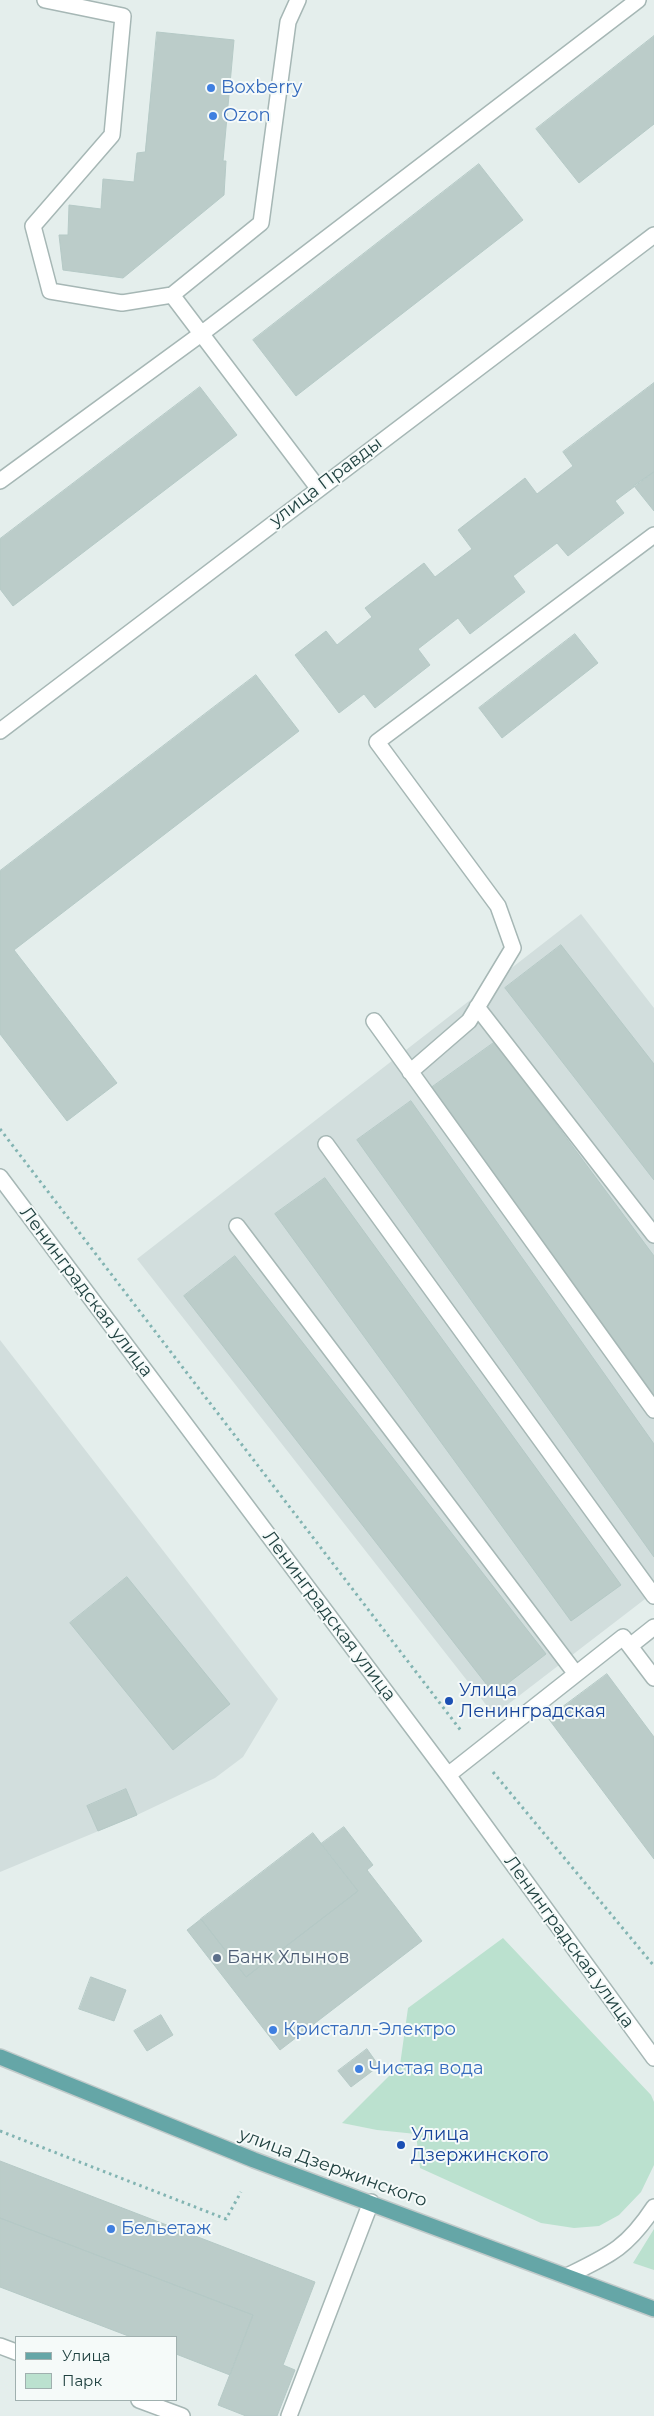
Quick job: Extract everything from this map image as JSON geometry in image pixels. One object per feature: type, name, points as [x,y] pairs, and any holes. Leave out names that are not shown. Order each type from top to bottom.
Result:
[{"type":"main road","name":"улица Дзержинского","points":[[0,2057],[254,2160],[654,2309]]},
{"type":"street","points":[[45,0],[123,16],[112,135],[33,226],[50,291],[122,303],[172,295],[261,223],[288,22],[298,0]]},
{"type":"street","points":[[0,481],[201,334],[638,0]]},
{"type":"street","name":"улица Правды","points":[[0,731],[318,488],[653,239]]},
{"type":"street","points":[[172,295],[318,488]]},
{"type":"street","points":[[410,1072],[469,1021],[513,948],[498,906],[378,742],[654,535]]},
{"type":"street","points":[[477,1007],[654,1235]]},
{"type":"street","points":[[374,1021],[654,1410]]},
{"type":"street","points":[[326,1144],[654,1596]]},
{"type":"street","name":"Ленинградская улица","points":[[0,1177],[448,1775],[654,2058]]},
{"type":"street","points":[[237,1226],[576,1674]]},
{"type":"street","points":[[630,1646],[654,1627]]},
{"type":"street","points":[[448,1775],[623,1637],[654,1678]]},
{"type":"street","points":[[289,2416],[371,2202]]},
{"type":"street","points":[[567,2276],[614,2253],[639,2229],[654,2207]]},
{"type":"street","points":[[0,2346],[15,2352]]},
{"type":"street","points":[[143,2401],[182,2416]]},
{"type":"path","points":[[0,1130],[477,1752],[654,1966]]},
{"type":"path","points":[[0,2131],[226,2219],[241,2192]]},
{"type":"shaded area","points":[[581,914],[654,1008],[654,1602],[649,1596],[494,1715],[137,1259]]},
{"type":"shaded area","points":[[0,1340],[278,1699],[243,1757],[215,1778],[137,1815],[0,1872]]},
{"type":"green space","points":[[503,1938],[651,2095],[654,2102],[654,2165],[641,2192],[619,2215],[599,2226],[574,2228],[541,2223],[420,2168],[416,2134],[377,2130],[342,2123],[400,2065],[408,2008]]},
{"type":"green space","points":[[654,2229],[654,2270],[633,2263]]},
{"type":"building","points":[[157,32],[234,40],[223,161],[226,161],[224,195],[123,278],[63,270],[59,235],[68,235],[69,205],[101,209],[103,179],[134,182],[137,153],[145,152]]},
{"type":"building","points":[[654,36],[654,124],[579,183],[536,129]]},
{"type":"building","points":[[479,164],[523,220],[296,396],[253,340]]},
{"type":"building","points":[[654,383],[654,472],[615,501],[624,513],[568,556],[557,543],[513,576],[525,592],[470,634],[458,618],[418,649],[430,665],[375,708],[364,694],[339,713],[295,655],[326,631],[337,645],[372,617],[365,608],[424,563],[435,577],[472,549],[458,530],[525,478],[537,494],[573,466],[563,452]]},
{"type":"building","points":[[200,387],[237,435],[13,606],[0,589],[0,539]]},
{"type":"building","points":[[654,472],[654,511],[634,486]]},
{"type":"building","points":[[575,634],[598,663],[502,738],[479,708]]},
{"type":"building","points":[[256,675],[299,731],[14,950],[117,1083],[67,1121],[0,1034],[0,871]]},
{"type":"building","points":[[561,945],[654,1064],[654,1180],[505,988]]},
{"type":"building","points":[[495,1042],[654,1256],[654,1405],[431,1088]]},
{"type":"building","points":[[411,1101],[654,1444],[654,1557],[357,1140]]},
{"type":"building","points":[[325,1178],[621,1585],[571,1621],[275,1214]]},
{"type":"building","points":[[235,1256],[546,1654],[494,1694],[184,1296]]},
{"type":"building","points":[[127,1577],[230,1704],[173,1750],[70,1623]]},
{"type":"building","points":[[607,1674],[654,1737],[654,1859],[548,1718]]},
{"type":"building","points":[[126,1789],[137,1815],[98,1831],[87,1806]]},
{"type":"building","points":[[344,1827],[373,1865],[367,1870],[422,1941],[280,2050],[187,1930],[201,1919],[246,1977],[358,1891],[321,1844]]},
{"type":"building","points":[[313,1833],[358,1891],[246,1977],[201,1919]]},
{"type":"building","points":[[91,1977],[126,1990],[114,2021],[79,2009]]},
{"type":"building","points":[[161,2015],[173,2035],[147,2051],[134,2031]]},
{"type":"building","name":"Чистая вода","points":[[367,2049],[379,2066],[351,2087],[338,2071]]},
{"type":"building","points":[[0,2161],[315,2282],[283,2365],[295,2370],[277,2416],[246,2416],[218,2405],[253,2315],[0,2218]]},
{"type":"building","points":[[0,2218],[253,2315],[230,2375],[178,2355],[178,2336],[128,2336],[0,2287]]},
{"type":"place","name":"Boxberry","points":[[211,88]]},
{"type":"place","name":"Ozon","points":[[213,116]]},
{"type":"place","name":"Улица Ленинградская","points":[[449,1701]]},
{"type":"place","name":"Банк Хлынов","points":[[217,1958]]},
{"type":"place","name":"Кристалл-Электро","points":[[273,2030]]},
{"type":"place","name":"Чистая вода","points":[[359,2069]]},
{"type":"place","name":"Улица Дзержинского","points":[[401,2145]]},
{"type":"place","name":"Бельетаж","points":[[111,2229]]}]
